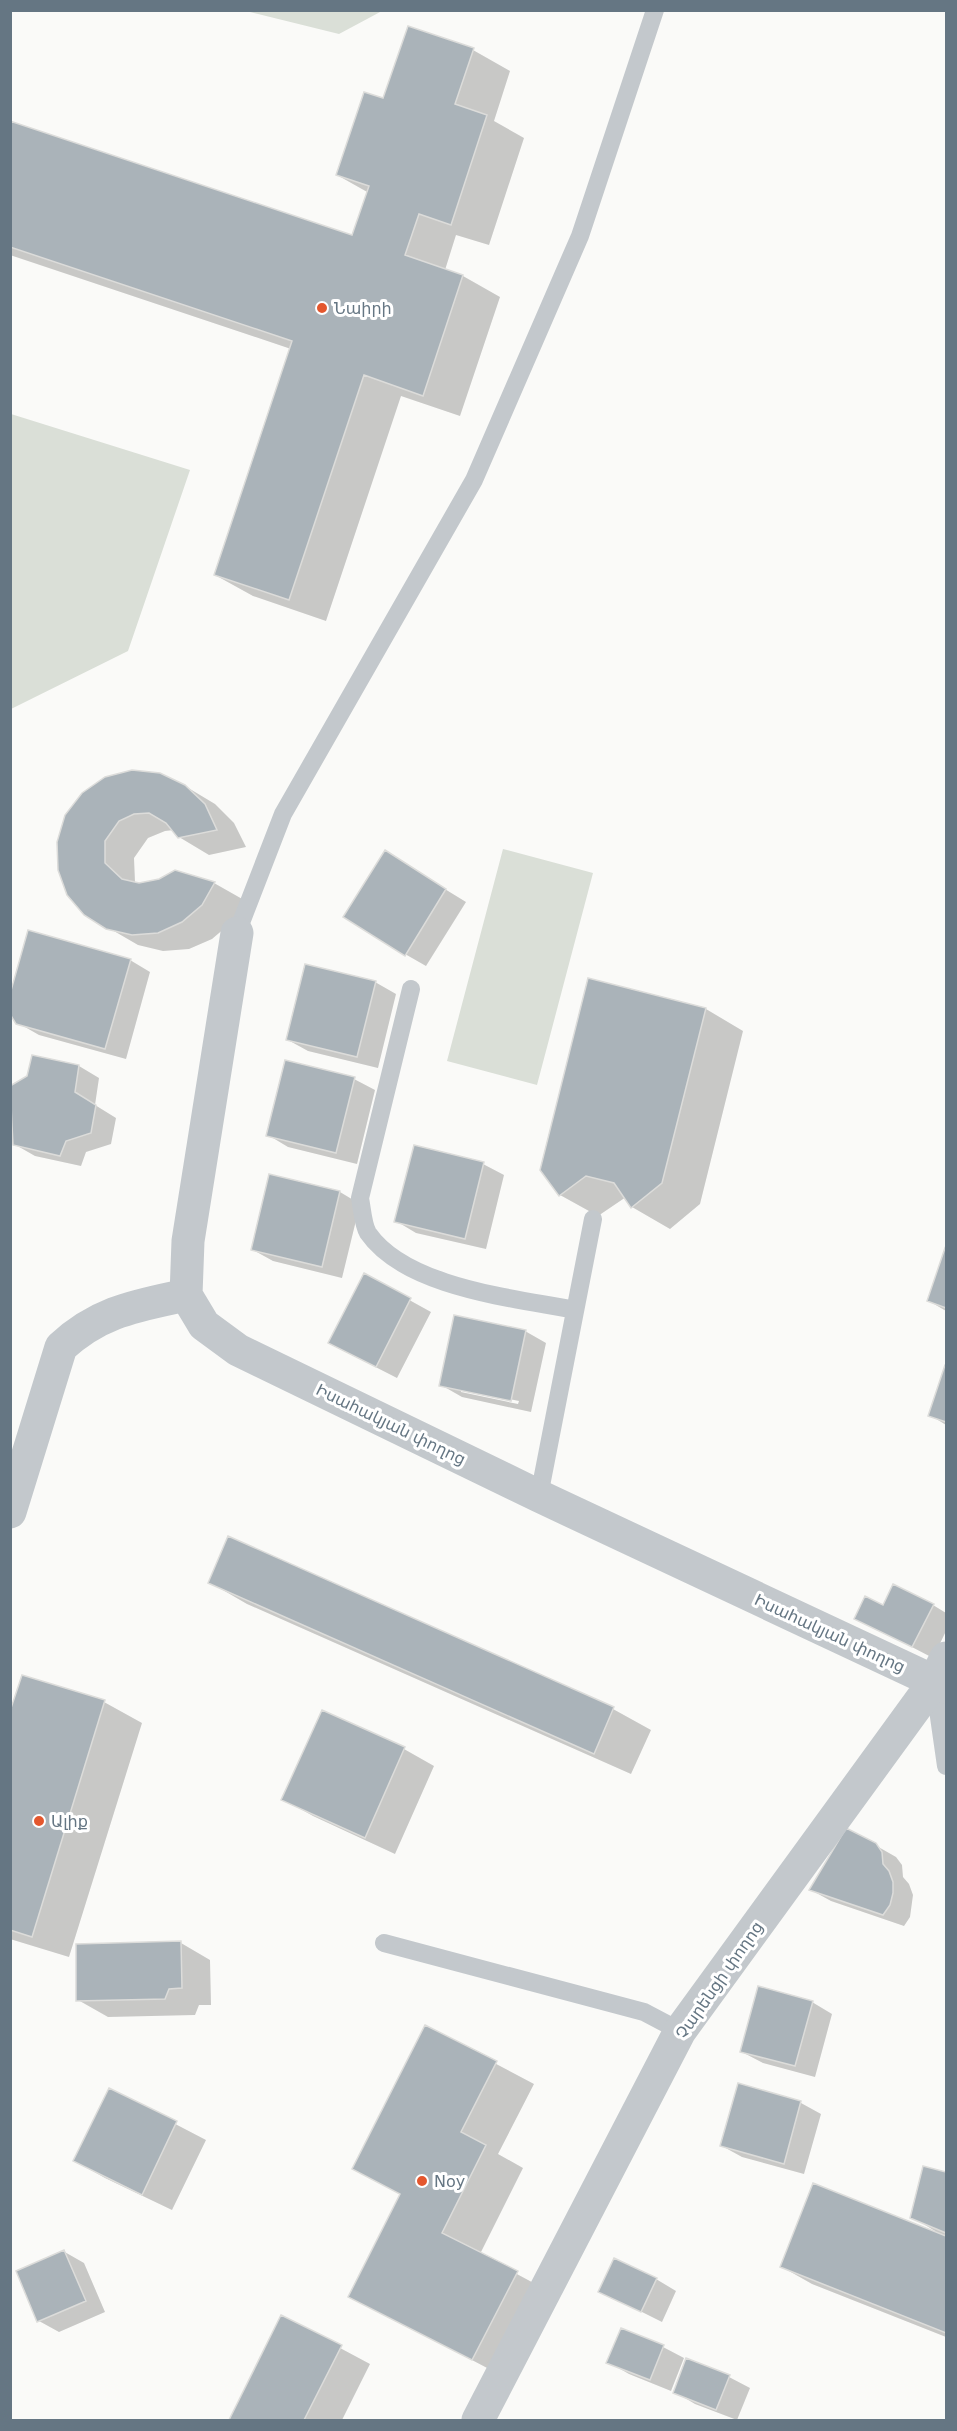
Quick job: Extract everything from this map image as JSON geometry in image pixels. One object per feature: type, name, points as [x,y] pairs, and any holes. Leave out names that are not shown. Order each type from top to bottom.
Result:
[{"type":"street","points":[[10,1512],[62,1347],[80,1330],[105,1316],[127,1308],[186,1295],[188,1241],[237,933]]},
{"type":"street","name":"Իսահակյան փողոց","points":[[186,1295],[204,1325],[238,1350],[539,1496],[942,1676]]},
{"type":"street","name":"Չարենցի փողոց","points":[[478,2421],[681,2031],[942,1676]]},
{"type":"lane","points":[[237,933],[283,814],[474,480],[580,236],[655,10]]},
{"type":"lane","points":[[411,989],[360,1198],[367,1232],[387,1253],[420,1273],[469,1290],[575,1310]]},
{"type":"lane","points":[[539,1496],[593,1219]]},
{"type":"lane","points":[[942,1676],[946,1766]]},
{"type":"lane","points":[[384,1943],[644,2012],[681,2031]]},
{"type":"shaded area","points":[[246,11],[382,11],[339,34]]},
{"type":"shaded area","points":[[11,414],[190,470],[128,651],[11,709]]},
{"type":"shaded area","points":[[503,849],[593,873],[537,1085],[447,1061]]},
{"type":"building","name":"Նաիրի","points":[[408,26],[474,48],[455,104],[487,115],[451,225],[419,214],[405,255],[463,275],[423,396],[364,375],[289,600],[214,575],[292,341],[10,247],[10,121],[352,235],[369,186],[336,175],[364,92],[383,98]]},
{"type":"building","points":[[132,770],[160,773],[185,785],[205,804],[217,830],[178,838],[166,823],[149,813],[134,814],[119,821],[105,841],[105,863],[122,879],[139,883],[159,879],[175,870],[215,882],[202,905],[182,922],[158,933],[132,935],[106,929],[84,915],[67,895],[58,870],[57,842],[65,815],[82,793],[105,777]]},
{"type":"building","points":[[385,850],[446,889],[405,956],[343,917]]},
{"type":"building","points":[[28,930],[131,959],[105,1049],[16,1024],[10,1014],[10,994]]},
{"type":"building","points":[[305,964],[376,981],[357,1057],[286,1040]]},
{"type":"building","points":[[588,978],[706,1008],[662,1183],[631,1208],[614,1183],[586,1176],[559,1196],[540,1170]]},
{"type":"building","points":[[32,1055],[79,1065],[75,1092],[96,1105],[91,1133],[66,1141],[60,1156],[13,1145],[10,1086],[27,1076]]},
{"type":"building","points":[[285,1060],[355,1077],[336,1153],[266,1136]]},
{"type":"building","points":[[414,1145],[484,1162],[465,1239],[394,1222]]},
{"type":"building","points":[[269,1174],[340,1191],[322,1267],[251,1250]]},
{"type":"building","points":[[946,1249],[946,1308],[927,1301]]},
{"type":"building","points":[[364,1273],[411,1298],[376,1367],[328,1343]]},
{"type":"building","points":[[454,1315],[526,1330],[511,1401],[439,1386]]},
{"type":"building","points":[[946,1365],[946,1422],[928,1416]]},
{"type":"building","points":[[228,1536],[614,1707],[594,1754],[208,1583]]},
{"type":"building","points":[[893,1584],[934,1604],[912,1647],[854,1619],[865,1596],[883,1605]]},
{"type":"building","name":"Ալիք","points":[[22,1675],[105,1700],[32,1937],[10,1930],[10,1711]]},
{"type":"building","points":[[322,1710],[405,1747],[365,1838],[281,1800]]},
{"type":"building","points":[[846,1828],[876,1843],[882,1852],[883,1864],[889,1871],[893,1882],[890,1905],[883,1915],[809,1890]]},
{"type":"building","points":[[181,1941],[182,1988],[169,1989],[165,1999],[76,2001],[76,1944]]},
{"type":"building","points":[[758,1986],[813,2001],[795,2066],[740,2052]]},
{"type":"building","name":"Noy","points":[[425,2025],[497,2061],[461,2132],[486,2145],[442,2233],[518,2271],[472,2360],[348,2297],[400,2194],[352,2169]]},
{"type":"building","points":[[738,2083],[801,2101],[784,2164],[720,2146]]},
{"type":"building","points":[[109,2088],[177,2121],[142,2195],[73,2161]]},
{"type":"building","points":[[923,2166],[946,2172],[946,2233],[910,2218]]},
{"type":"building","points":[[813,2183],[946,2236],[946,2333],[780,2267]]},
{"type":"building","points":[[64,2250],[86,2301],[37,2322],[16,2271]]},
{"type":"building","points":[[614,2258],[657,2278],[641,2312],[598,2292]]},
{"type":"building","points":[[281,2315],[342,2345],[304,2420],[229,2420]]},
{"type":"building","points":[[621,2328],[664,2345],[650,2380],[606,2363]]},
{"type":"building","points":[[686,2358],[730,2375],[716,2410],[673,2393]]},
{"type":"place","name":"Նաիրի","points":[[322,308]]},
{"type":"place","name":"Ալիք","points":[[39,1821]]},
{"type":"place","name":"Noy","points":[[422,2181]]}]
